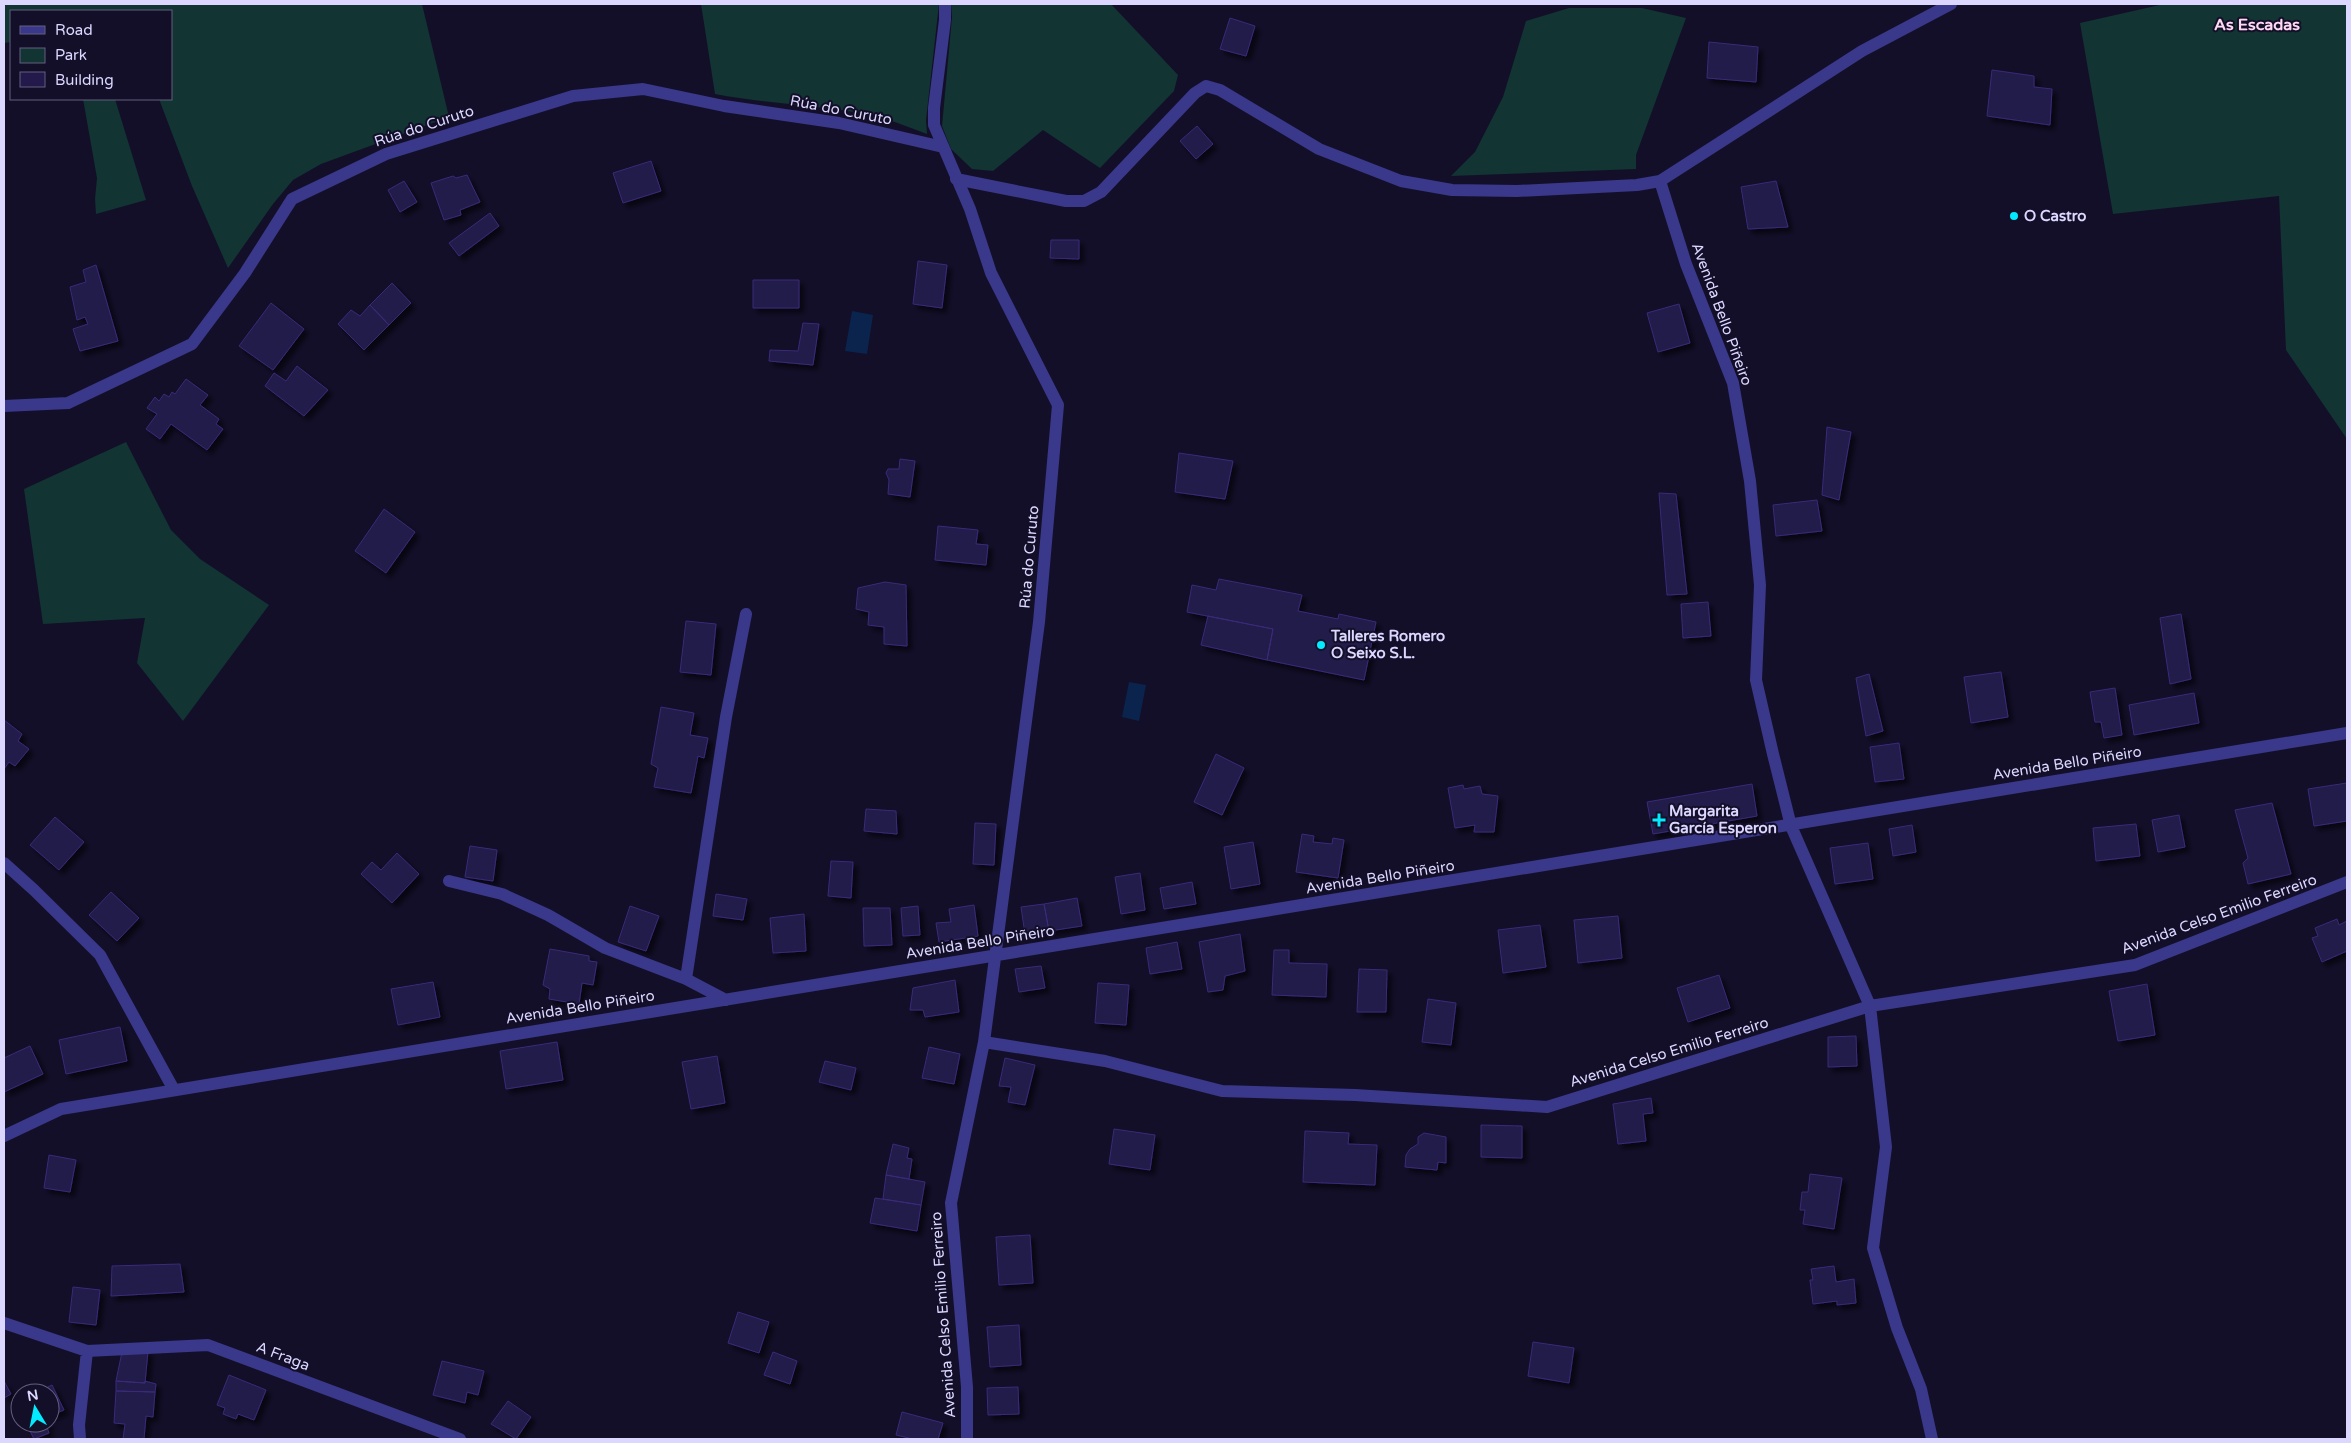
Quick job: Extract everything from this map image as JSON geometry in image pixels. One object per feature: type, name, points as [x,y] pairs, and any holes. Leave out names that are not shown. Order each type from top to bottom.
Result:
[{"type":"street","name":"Rúa do Curuto","points":[[945,4],[945,20],[934,108],[934,125],[970,209],[991,273],[1058,405],[1039,622],[994,956]]},
{"type":"street","points":[[956,179],[1066,201],[1084,201],[1101,192],[1195,93],[1206,86],[1220,90],[1319,149],[1401,181],[1452,190],[1517,191],[1628,186],[1660,181],[1862,51],[1951,4]]},
{"type":"street","name":"Rúa do Curuto","points":[[4,406],[68,403],[192,344],[245,272],[292,198],[386,154],[573,96],[643,89],[724,106],[839,123],[943,147]]},
{"type":"street","name":"Avenida Bello Piñeiro","points":[[1660,181],[1686,264],[1733,383],[1750,480],[1760,585],[1756,680],[1791,826]]},
{"type":"street","points":[[686,979],[726,717],[746,614]]},
{"type":"street","name":"Avenida Bello Piñeiro","points":[[4,1136],[61,1109],[1791,826],[2347,733]]},
{"type":"street","points":[[1791,826],[1870,1006],[1886,1147],[1873,1248],[1897,1328],[1921,1389],[1932,1439]]},
{"type":"street","points":[[4,864],[34,890],[100,955],[174,1090]]},
{"type":"street","points":[[449,881],[502,894],[548,915],[605,948],[686,979],[726,1000]]},
{"type":"street","name":"Avenida Celso Emilio Ferreiro","points":[[984,1042],[1105,1061],[1222,1091],[1355,1095],[1547,1107],[1870,1006],[2135,965],[2347,882]]},
{"type":"street","name":"Avenida Celso Emilio Ferreiro","points":[[967,1439],[967,1387],[951,1204],[984,1042],[994,956]]},
{"type":"street","name":"A Fraga","points":[[4,1323],[87,1350],[208,1345],[460,1439]]},
{"type":"street","points":[[80,1439],[79,1425],[87,1350]]},
{"type":"green space","points":[[4,4],[422,4],[449,117],[321,164],[293,180],[273,204],[228,268],[192,186],[159,100],[172,100],[172,10],[10,10],[10,42],[4,43]]},
{"type":"green space","points":[[701,4],[939,4],[926,120],[927,134],[886,119],[861,113],[715,94]]},
{"type":"green space","points":[[951,4],[1111,4],[1178,75],[1174,91],[1100,168],[1043,130],[993,171],[972,169],[951,149],[942,126],[952,17]]},
{"type":"green space","points":[[2164,4],[2347,4],[2347,439],[2286,350],[2279,196],[2113,214],[2080,23]]},
{"type":"green space","points":[[1569,8],[1642,8],[1686,18],[1636,155],[1636,169],[1451,176],[1475,152],[1503,97],[1526,21]]},
{"type":"green space","points":[[83,100],[115,100],[146,200],[96,214],[97,178]]},
{"type":"green space","points":[[126,442],[171,530],[200,559],[269,605],[183,721],[137,663],[145,618],[43,624],[24,489]]},
{"type":"water","points":[[852,311],[873,315],[867,354],[845,351]]},
{"type":"water","points":[[1129,682],[1146,685],[1139,721],[1122,717]]},
{"type":"building","points":[[1230,18],[1255,26],[1246,56],[1220,49]]},
{"type":"building","points":[[1709,42],[1758,47],[1756,82],[1707,78]]},
{"type":"building","points":[[1992,70],[2034,76],[2034,87],[2052,89],[2050,125],[1987,116]]},
{"type":"building","points":[[1197,126],[1213,144],[1196,159],[1180,141]]},
{"type":"building","points":[[651,161],[661,191],[623,203],[613,173]]},
{"type":"building","points":[[467,175],[480,202],[460,210],[461,215],[444,220],[431,183],[453,176],[456,178]]},
{"type":"building","points":[[404,181],[417,202],[400,212],[388,190]]},
{"type":"building","points":[[1776,181],[1788,227],[1748,229],[1741,187]]},
{"type":"building","points":[[490,213],[499,226],[459,256],[449,243]]},
{"type":"building","points":[[1051,240],[1079,240],[1079,259],[1050,258]]},
{"type":"building","points":[[918,261],[947,265],[942,308],[913,304]]},
{"type":"building","points":[[96,265],[118,341],[80,351],[73,329],[88,324],[85,317],[77,320],[70,287],[86,282],[83,270]]},
{"type":"building","points":[[753,280],[799,280],[799,308],[753,308]]},
{"type":"building","points":[[392,283],[411,303],[389,325],[370,305]]},
{"type":"building","points":[[271,303],[304,329],[273,370],[239,346]]},
{"type":"building","points":[[1679,304],[1690,343],[1658,352],[1647,313]]},
{"type":"building","points":[[370,305],[389,325],[364,350],[338,324],[351,310],[360,316]]},
{"type":"building","points":[[803,323],[819,324],[813,365],[769,361],[770,350],[798,351]]},
{"type":"building","points":[[297,366],[328,390],[304,416],[265,386],[274,373],[286,381]]},
{"type":"building","points":[[186,379],[208,395],[200,405],[219,419],[216,424],[223,429],[207,450],[171,424],[160,439],[146,429],[157,414],[147,408],[155,397],[159,401],[164,394],[169,397],[172,392],[175,394]]},
{"type":"building","points":[[1827,427],[1851,432],[1839,500],[1822,495]]},
{"type":"building","points":[[1179,453],[1233,461],[1225,499],[1175,492]]},
{"type":"building","points":[[900,459],[915,461],[910,497],[888,494],[889,480],[886,473],[888,469],[899,469]]},
{"type":"building","points":[[1659,493],[1676,494],[1687,594],[1667,595]]},
{"type":"building","points":[[1817,500],[1822,531],[1776,536],[1773,505]]},
{"type":"building","points":[[384,509],[415,532],[386,573],[355,551]]},
{"type":"building","points":[[938,526],[978,530],[976,544],[988,545],[986,565],[935,560]]},
{"type":"building","name":"Talleres Romero O Seixo S.L.","points":[[1219,579],[1302,595],[1298,611],[1338,619],[1339,614],[1376,622],[1364,680],[1267,660],[1273,629],[1187,612],[1192,585],[1216,590]]},
{"type":"building","points":[[885,582],[906,585],[907,646],[884,644],[884,627],[868,625],[869,612],[856,609],[858,588]]},
{"type":"building","points":[[1708,602],[1711,636],[1683,638],[1681,604]]},
{"type":"building","points":[[2181,614],[2191,679],[2170,684],[2160,618]]},
{"type":"building","points":[[1208,616],[1273,629],[1267,660],[1201,645]]},
{"type":"building","points":[[686,621],[716,624],[711,675],[680,672]]},
{"type":"building","points":[[2001,672],[2008,717],[1971,723],[1964,677]]},
{"type":"building","points":[[1869,674],[1883,731],[1866,736],[1856,678]]},
{"type":"building","points":[[2115,688],[2122,735],[2104,738],[2101,722],[2095,722],[2090,692]]},
{"type":"building","points":[[2194,693],[2199,723],[2134,735],[2129,705]]},
{"type":"building","points":[[661,707],[694,713],[690,735],[708,738],[704,758],[698,756],[691,793],[654,787],[658,768],[651,764]]},
{"type":"building","points":[[4,720],[22,734],[18,741],[29,749],[15,766],[9,762],[4,769]]},
{"type":"building","points":[[1899,743],[1904,779],[1875,782],[1870,747]]},
{"type":"building","points":[[1216,754],[1244,768],[1222,815],[1194,802]]},
{"type":"building","points":[[2347,783],[2347,821],[2314,826],[2308,789]]},
{"type":"building","points":[[1752,784],[1757,816],[1653,834],[1647,802]]},
{"type":"building","points":[[1463,785],[1464,789],[1480,786],[1482,794],[1498,796],[1494,832],[1474,832],[1475,825],[1455,828],[1448,788]]},
{"type":"building","points":[[2272,803],[2291,874],[2248,884],[2243,863],[2248,858],[2235,810]]},
{"type":"building","points":[[866,809],[896,811],[897,834],[864,831]]},
{"type":"building","points":[[2179,815],[2185,847],[2158,852],[2152,820]]},
{"type":"building","points":[[55,817],[84,842],[59,870],[30,845]]},
{"type":"building","points":[[975,823],[996,824],[994,865],[973,864]]},
{"type":"building","points":[[2136,824],[2140,856],[2096,861],[2093,828]]},
{"type":"building","points":[[1912,825],[1916,852],[1893,856],[1889,829]]},
{"type":"building","points":[[1302,834],[1314,836],[1313,842],[1332,844],[1333,838],[1344,840],[1338,878],[1296,872]]},
{"type":"building","points":[[1253,842],[1260,884],[1231,889],[1224,847]]},
{"type":"building","points":[[1868,843],[1873,879],[1835,884],[1830,848]]},
{"type":"building","points":[[470,846],[497,850],[493,881],[465,877]]},
{"type":"building","points":[[397,853],[419,874],[392,903],[361,874],[372,862],[381,870]]},
{"type":"building","points":[[831,861],[853,862],[851,898],[828,896]]},
{"type":"building","points":[[1140,873],[1145,910],[1121,914],[1115,877]]},
{"type":"building","points":[[1192,882],[1196,904],[1164,909],[1160,888]]},
{"type":"building","points":[[111,892],[139,918],[117,941],[89,915]]},
{"type":"building","points":[[716,894],[747,899],[743,920],[713,916]]},
{"type":"building","points":[[1077,898],[1082,926],[1049,931],[1044,904]]},
{"type":"building","points":[[1044,904],[1049,931],[1025,934],[1021,907]]},
{"type":"building","points":[[974,905],[978,936],[939,942],[936,923],[951,922],[949,909]]},
{"type":"building","points":[[630,906],[659,916],[646,951],[618,942]]},
{"type":"building","points":[[918,906],[920,935],[903,936],[901,908]]},
{"type":"building","points":[[863,908],[890,908],[892,945],[864,946]]},
{"type":"building","points":[[804,914],[806,951],[773,953],[770,918]]},
{"type":"building","points":[[1618,916],[1622,958],[1578,963],[1574,920]]},
{"type":"building","points":[[2337,919],[2339,925],[2347,921],[2347,951],[2322,962],[2312,938],[2318,936],[2315,928]]},
{"type":"building","points":[[1540,925],[1546,967],[1503,973],[1498,930]]},
{"type":"building","points":[[1240,934],[1245,971],[1225,976],[1223,990],[1208,992],[1199,942]]},
{"type":"building","points":[[1177,942],[1182,969],[1150,974],[1146,948]]},
{"type":"building","points":[[550,949],[589,956],[589,961],[597,962],[593,985],[582,983],[579,1004],[549,999],[550,989],[543,985]]},
{"type":"building","points":[[1274,950],[1289,950],[1289,963],[1327,964],[1326,997],[1272,995]]},
{"type":"building","points":[[1041,966],[1045,988],[1019,992],[1015,969]]},
{"type":"building","points":[[1359,969],[1387,970],[1386,1012],[1357,1012]]},
{"type":"building","points":[[1719,975],[1730,1008],[1688,1022],[1677,988]]},
{"type":"building","points":[[955,980],[959,1012],[925,1017],[923,1010],[910,1010],[913,988]]},
{"type":"building","points":[[433,982],[440,1017],[398,1025],[391,989]]},
{"type":"building","points":[[1098,983],[1129,985],[1126,1025],[1095,1023]]},
{"type":"building","points":[[2147,984],[2155,1035],[2118,1041],[2109,991]]},
{"type":"building","points":[[1428,999],[1456,1003],[1451,1045],[1422,1042]]},
{"type":"building","points":[[120,1027],[127,1061],[66,1074],[59,1040]]},
{"type":"building","points":[[1856,1036],[1857,1066],[1828,1067],[1828,1037]]},
{"type":"building","points":[[557,1042],[563,1080],[506,1089],[500,1051]]},
{"type":"building","points":[[30,1046],[43,1074],[4,1092],[4,1058]]},
{"type":"building","points":[[929,1047],[960,1054],[954,1084],[922,1078]]},
{"type":"building","points":[[717,1056],[725,1103],[691,1109],[682,1062]]},
{"type":"building","points":[[1005,1058],[1035,1065],[1025,1105],[1008,1102],[1011,1087],[999,1086]]},
{"type":"building","points":[[825,1061],[856,1068],[851,1090],[819,1082]]},
{"type":"building","points":[[1651,1098],[1653,1113],[1643,1114],[1646,1141],[1618,1144],[1613,1104]]},
{"type":"building","points":[[1481,1125],[1522,1126],[1522,1158],[1481,1157]]},
{"type":"building","points":[[1114,1129],[1155,1135],[1150,1170],[1109,1164]]},
{"type":"building","points":[[1305,1131],[1349,1133],[1348,1144],[1377,1145],[1375,1185],[1303,1182]]},
{"type":"building","points":[[1424,1133],[1446,1137],[1446,1163],[1438,1162],[1437,1170],[1405,1167],[1406,1155],[1410,1149],[1418,1144],[1418,1137]]},
{"type":"building","points":[[893,1144],[909,1148],[907,1158],[912,1159],[909,1179],[886,1175]]},
{"type":"building","points":[[49,1155],[76,1160],[70,1192],[44,1188]]},
{"type":"building","points":[[1810,1174],[1842,1178],[1834,1229],[1803,1224],[1805,1210],[1800,1210],[1802,1192],[1808,1192]]},
{"type":"building","points":[[886,1175],[925,1182],[921,1205],[883,1199]]},
{"type":"building","points":[[875,1198],[921,1205],[917,1231],[870,1223]]},
{"type":"building","points":[[1030,1235],[1033,1283],[999,1285],[996,1237]]},
{"type":"building","points":[[180,1264],[184,1292],[111,1296],[112,1266]]},
{"type":"building","points":[[1834,1266],[1836,1282],[1854,1279],[1856,1303],[1837,1305],[1837,1301],[1813,1304],[1810,1280],[1813,1280],[1811,1269]]},
{"type":"building","points":[[73,1287],[100,1290],[96,1325],[69,1322]]},
{"type":"building","points":[[738,1312],[769,1322],[759,1353],[728,1343]]},
{"type":"building","points":[[1019,1325],[1021,1365],[990,1367],[987,1327]]},
{"type":"building","points":[[1533,1342],[1574,1348],[1569,1383],[1528,1376]]},
{"type":"building","points":[[148,1351],[145,1383],[116,1381],[122,1352]]},
{"type":"building","points":[[773,1352],[797,1361],[790,1384],[764,1375]]},
{"type":"building","points":[[442,1361],[484,1371],[478,1395],[467,1392],[465,1403],[433,1395]]},
{"type":"building","points":[[229,1375],[266,1390],[254,1420],[238,1414],[236,1419],[223,1414],[225,1408],[217,1405]]},
{"type":"building","points":[[4,1381],[10,1395],[4,1398]]},
{"type":"building","points":[[116,1381],[145,1383],[145,1381],[156,1384],[155,1392],[116,1391]]},
{"type":"building","points":[[1018,1387],[1019,1414],[988,1415],[987,1388]]},
{"type":"building","points":[[116,1391],[155,1392],[153,1417],[146,1416],[144,1439],[123,1439],[125,1424],[114,1423]]},
{"type":"building","points":[[508,1401],[531,1417],[516,1439],[491,1424]]},
{"type":"building","points":[[60,1402],[64,1410],[60,1412]]},
{"type":"building","points":[[902,1412],[943,1423],[938,1439],[913,1439],[896,1435]]},
{"type":"building","points":[[31,1433],[49,1433],[34,1439]]},
{"type":"place","name":"O Castro","points":[[2014,216]]},
{"type":"place","name":"Talleres Romero O Seixo S.L.","points":[[1321,645]]},
{"type":"place","name":"Margarita García Esperon","points":[[1659,820]]},
{"type":"district","name":"As Escadas","points":[[2257,24]]}]
